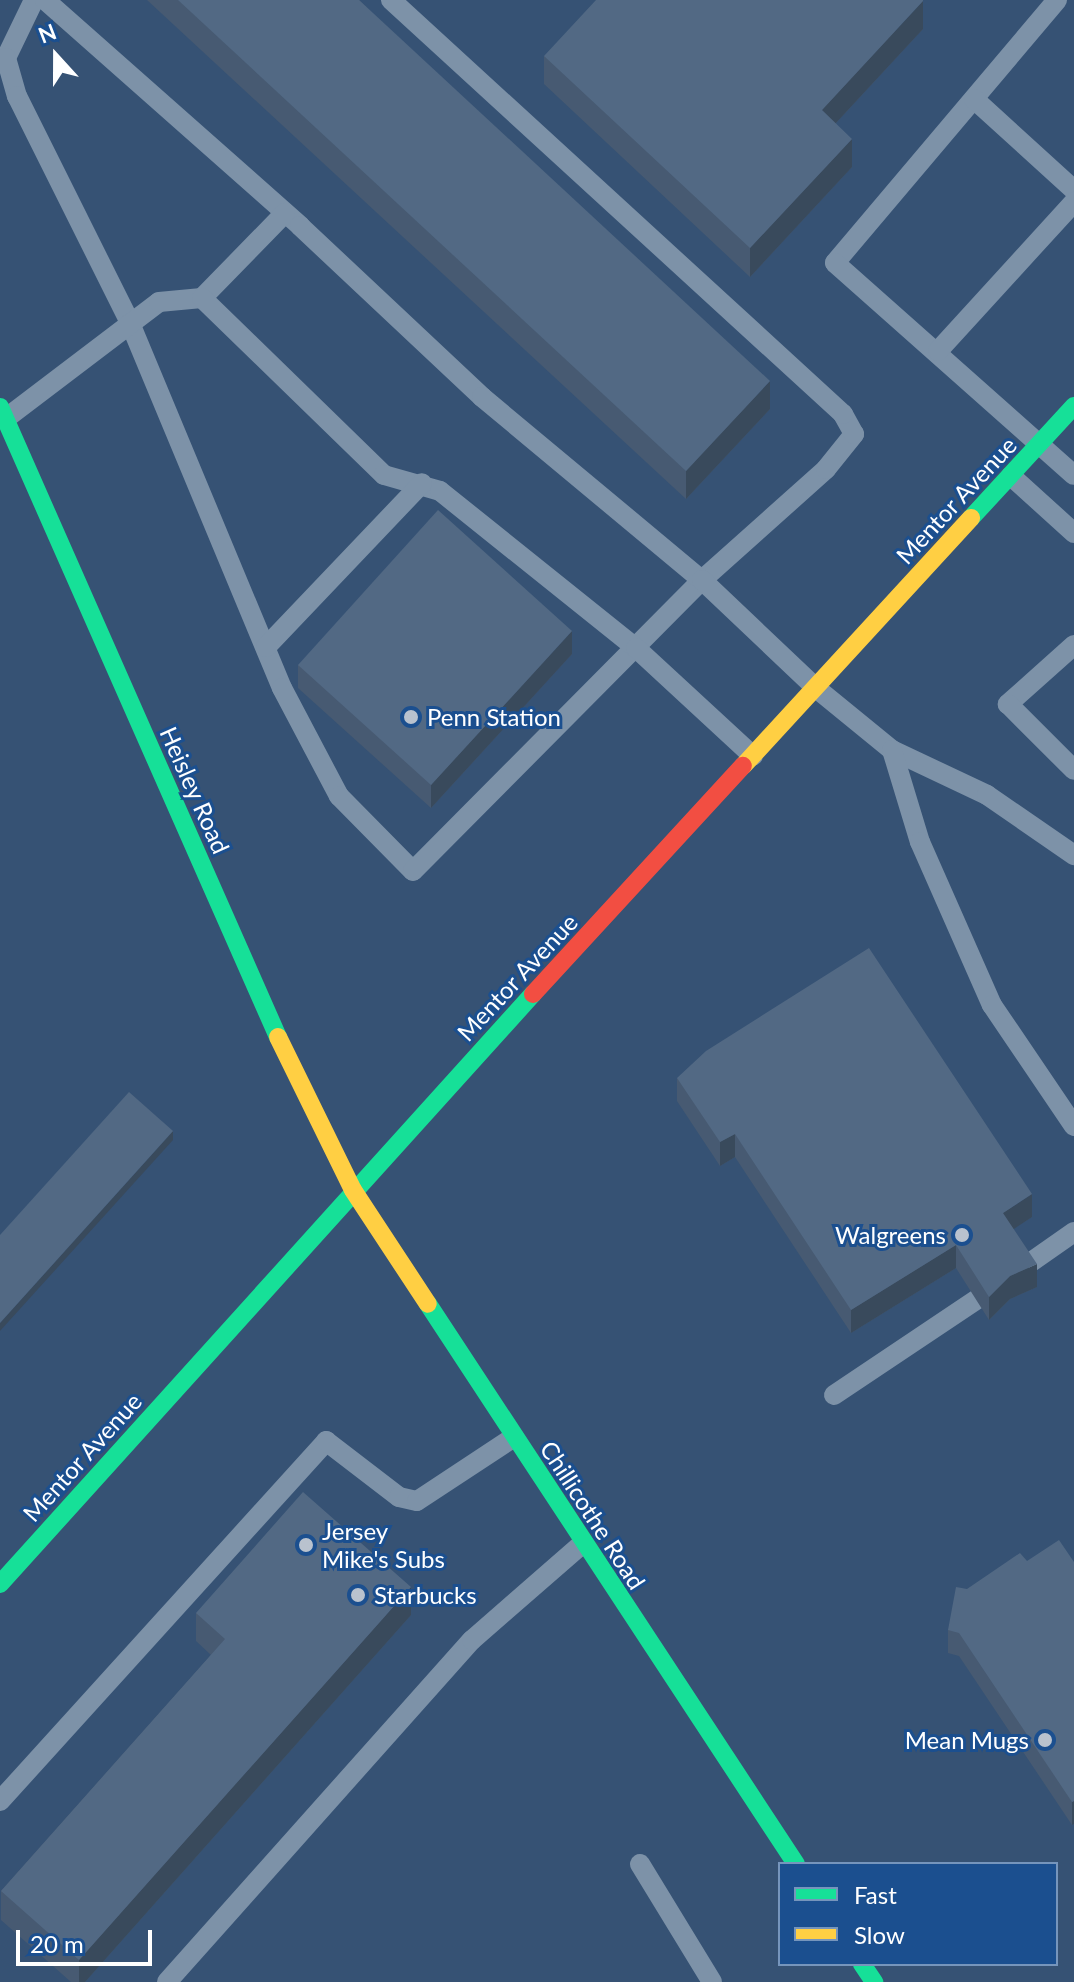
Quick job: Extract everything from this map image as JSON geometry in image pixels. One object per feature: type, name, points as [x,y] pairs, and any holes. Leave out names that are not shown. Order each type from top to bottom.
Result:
[{"type":"street","name":"Mentor Avenue","points":[[0,1584],[353,1190],[1074,406]]},
{"type":"street","name":"Heisley Road","points":[[3,413],[297,1081],[353,1190]]},
{"type":"street","name":"Chillicothe Road","points":[[353,1190],[795,1862]]},
{"type":"lane","points":[[34,0],[6,58],[17,96],[130,323],[266,647],[339,796],[413,871],[702,580],[826,469],[854,434],[832,403],[391,0]]},
{"type":"lane","points":[[45,0],[285,213],[482,397],[702,580],[816,688],[892,750],[987,795],[1074,855]]},
{"type":"lane","points":[[1057,0],[835,263],[1043,442],[1074,475]]},
{"type":"lane","points":[[974,99],[1074,190]]},
{"type":"lane","points":[[938,351],[1074,202]]},
{"type":"lane","points":[[3,413],[159,302],[202,298],[285,213]]},
{"type":"lane","points":[[202,298],[384,475],[422,483],[440,491],[636,648],[753,756]]},
{"type":"lane","points":[[1011,476],[1074,533]]},
{"type":"lane","points":[[266,647],[422,483]]},
{"type":"lane","points":[[1074,645],[1008,704],[1074,770]]},
{"type":"lane","points":[[892,750],[920,842],[992,1005],[1074,1126]]},
{"type":"lane","points":[[1024,1267],[1074,1232]]},
{"type":"lane","points":[[834,1395],[976,1300]]},
{"type":"lane","points":[[0,1801],[326,1441],[399,1497],[417,1501],[514,1437]]},
{"type":"lane","points":[[167,1982],[472,1640],[583,1543]]},
{"type":"lane","points":[[640,1864],[712,1982]]},
{"type":"building","points":[[178,0],[359,0],[770,381],[686,471]]},
{"type":"building","points":[[596,0],[923,1],[822,110],[852,139],[750,248],[544,56]]},
{"type":"building","points":[[438,510],[572,631],[431,785],[298,665]]},
{"type":"building","name":"Walgreens","points":[[869,948],[1032,1194],[1003,1213],[1037,1264],[1010,1276],[989,1297],[956,1245],[851,1310],[735,1134],[720,1142],[677,1078],[706,1051]]},
{"type":"building","points":[[129,1092],[173,1131],[0,1323],[0,1235]]},
{"type":"building","points":[[303,1492],[411,1587],[79,1960],[1,1891],[225,1639],[196,1613]]},
{"type":"building","name":"Mean Mugs","points":[[1059,1540],[1074,1562],[1072,1802],[959,1633],[948,1630],[956,1587],[967,1589],[1020,1553],[1027,1561]]},
{"type":"traffic: fast","points":[[971,518],[1074,406]]},
{"type":"traffic: fast","points":[[0,407],[278,1037]]},
{"type":"traffic: fast","points":[[0,1584],[533,994]]},
{"type":"traffic: fast","points":[[428,1304],[795,1862]]},
{"type":"traffic: fast","points":[[863,1966],[874,1982]]},
{"type":"traffic: slow","points":[[743,766],[971,518]]},
{"type":"traffic: slow","points":[[278,1037],[353,1190],[428,1304]]},
{"type":"traffic: jam","points":[[533,994],[743,766]]},
{"type":"place","name":"Penn Station","points":[[411,717]]},
{"type":"place","name":"Walgreens","points":[[962,1235]]},
{"type":"place","name":"Jersey Mike's Subs","points":[[306,1545]]},
{"type":"place","name":"Starbucks","points":[[358,1595]]},
{"type":"place","name":"Mean Mugs","points":[[1045,1740]]}]
